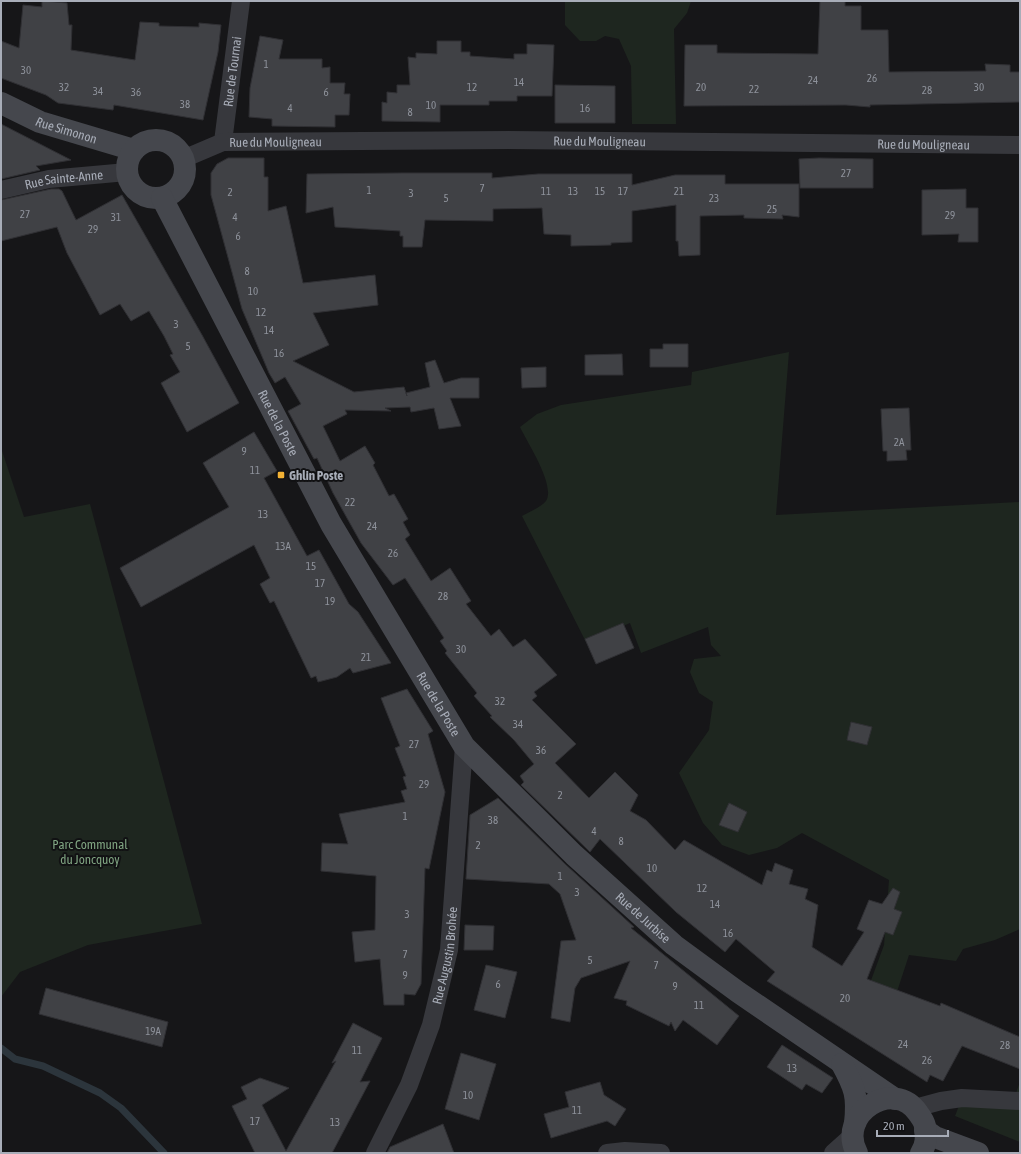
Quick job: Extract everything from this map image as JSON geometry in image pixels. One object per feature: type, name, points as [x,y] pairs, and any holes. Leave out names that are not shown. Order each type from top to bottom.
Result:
[{"type":"street","name":"Rue de Tournai","points":[[223,142],[241,1]]},
{"type":"street","name":"Rue Simonon","points":[[1,104],[40,122],[134,150]]},
{"type":"street","points":[[159,140],[170,144],[178,150],[183,159],[185,169],[183,180],[172,194],[162,198],[152,198],[142,195],[132,186],[127,172],[129,158],[134,150],[149,141],[159,140]]},
{"type":"street","name":"Rue du Mouligneau","points":[[183,159],[223,142],[509,140],[1020,145]]},
{"type":"street","name":"Rue Sainte-Anne","points":[[1,190],[49,179],[127,172]]},
{"type":"street","name":"Rue de la Poste","points":[[162,198],[331,524],[464,746]]},
{"type":"street","name":"Rue de Jurbise","points":[[464,746],[574,855],[674,945],[842,1064],[895,1099]]},
{"type":"street","name":"Rue Augustin Brohée","points":[[376,1153],[409,1085],[431,1025],[449,950],[464,746]]},
{"type":"street","points":[[842,1064],[852,1081],[857,1097],[855,1137]]},
{"type":"street","points":[[915,1108],[940,1101],[962,1098],[1020,1101]]},
{"type":"street","points":[[832,1153],[855,1137],[862,1111],[872,1103],[882,1099],[904,1101],[915,1108],[924,1122],[926,1130],[924,1148],[921,1153]]},
{"type":"street","points":[[926,1130],[935,1137],[978,1153]]},
{"type":"street","points":[[608,1153],[625,1151],[661,1153]]},
{"type":"green space","points":[[565,1],[691,1],[687,13],[674,29],[676,124],[632,124],[631,66],[619,39],[605,36],[596,41],[580,41],[565,25]]},
{"type":"green space","points":[[789,352],[776,515],[1020,502],[1020,929],[995,940],[963,949],[956,961],[909,955],[893,1004],[866,994],[884,945],[889,880],[802,833],[777,848],[749,855],[722,845],[703,823],[679,773],[709,730],[713,702],[699,693],[690,672],[694,659],[721,656],[711,645],[708,627],[641,653],[630,623],[586,642],[522,516],[544,503],[548,494],[544,475],[520,427],[537,414],[561,405],[691,385],[692,372]]},
{"type":"green space","name":"Parc Communal du Joncquoy","points":[[1,448],[24,517],[90,504],[202,924],[88,945],[20,972],[1,997]]},
{"type":"green space","points":[[1020,1082],[1020,1142],[955,1116],[962,1098],[1013,1101]]},
{"type":"building","points":[[42,1],[67,3],[69,25],[72,25],[71,50],[135,60],[140,22],[159,23],[159,26],[199,27],[199,23],[221,25],[218,52],[203,120],[114,105],[113,110],[58,103],[46,95],[1,78],[1,41],[19,48],[23,5],[42,7]]},
{"type":"building","points":[[820,1],[845,1],[845,6],[861,6],[861,30],[888,30],[889,72],[986,71],[985,64],[1010,65],[1010,72],[1020,72],[1020,102],[870,105],[870,107],[846,105],[684,106],[685,45],[717,45],[717,53],[818,54]]},
{"type":"building","points":[[260,36],[283,40],[279,59],[322,59],[322,68],[330,67],[330,83],[345,83],[344,94],[350,94],[349,115],[335,115],[335,127],[272,126],[272,119],[249,117],[250,88]]},
{"type":"building","points":[[437,41],[461,41],[461,52],[470,52],[470,56],[514,59],[514,54],[527,54],[527,44],[554,45],[552,96],[517,96],[517,101],[489,101],[489,105],[440,105],[440,122],[382,121],[382,102],[387,103],[387,92],[397,93],[397,85],[410,85],[408,57],[416,58],[416,53],[437,54]]},
{"type":"building","points":[[555,85],[615,86],[615,123],[555,123]]},
{"type":"building","points":[[1,124],[71,160],[36,166],[40,170],[1,179]]},
{"type":"building","points":[[228,158],[264,158],[264,177],[268,177],[268,211],[286,206],[303,283],[375,275],[378,305],[313,313],[329,345],[293,361],[354,392],[404,387],[406,393],[430,387],[425,363],[435,360],[444,383],[461,378],[479,378],[479,398],[450,398],[461,426],[439,429],[434,408],[411,412],[410,407],[385,408],[391,411],[345,410],[347,414],[323,426],[340,461],[365,446],[375,463],[373,465],[389,496],[394,494],[408,519],[403,522],[410,535],[405,539],[431,581],[450,568],[471,601],[466,604],[491,636],[499,629],[513,647],[525,639],[557,675],[534,692],[537,696],[532,700],[576,744],[555,763],[589,798],[615,772],[638,795],[630,811],[646,820],[675,850],[684,840],[762,885],[767,870],[772,872],[775,863],[793,870],[789,884],[808,889],[805,899],[818,905],[812,947],[842,966],[864,932],[857,929],[869,900],[882,904],[893,888],[900,892],[894,909],[902,912],[893,935],[885,932],[867,979],[940,1006],[941,1003],[1020,1037],[1020,1069],[962,1046],[943,1081],[930,1075],[927,1082],[767,981],[775,972],[736,939],[725,952],[676,912],[600,839],[590,852],[521,785],[524,782],[520,776],[534,764],[514,740],[490,717],[492,716],[474,696],[477,693],[445,653],[447,651],[440,641],[444,638],[405,578],[393,585],[361,543],[333,493],[317,458],[314,459],[288,411],[301,404],[285,377],[275,383],[269,373],[242,309],[211,195],[211,173],[217,164]]},
{"type":"building","points":[[799,159],[873,159],[873,188],[800,188]]},
{"type":"building","points":[[492,173],[492,178],[538,174],[632,174],[632,185],[675,175],[725,175],[725,184],[799,184],[799,217],[782,215],[783,219],[744,218],[744,215],[700,216],[700,255],[679,256],[678,241],[676,241],[676,205],[632,211],[632,242],[611,243],[611,245],[571,246],[571,235],[544,234],[542,208],[493,209],[493,221],[425,220],[422,247],[403,247],[403,236],[400,236],[400,231],[335,227],[333,207],[306,213],[307,174]]},
{"type":"building","points":[[51,189],[59,189],[62,191],[76,220],[122,195],[239,403],[187,432],[161,383],[180,372],[170,355],[173,354],[164,336],[149,311],[131,321],[120,304],[100,315],[67,253],[57,227],[1,241],[1,200]]},
{"type":"building","points":[[966,189],[966,208],[978,208],[978,242],[958,242],[959,234],[922,235],[922,190]]},
{"type":"building","points":[[663,344],[688,344],[688,367],[650,367],[650,349],[663,349]]},
{"type":"building","points":[[622,354],[623,375],[585,375],[585,355]]},
{"type":"building","points":[[546,367],[546,387],[522,388],[521,368]]},
{"type":"building","points":[[909,408],[911,450],[906,450],[907,460],[887,461],[887,451],[883,451],[881,409]]},
{"type":"building","points":[[254,432],[277,471],[264,478],[307,556],[319,550],[349,604],[358,612],[391,663],[353,673],[350,668],[337,677],[318,682],[316,676],[311,678],[274,601],[270,603],[260,584],[270,578],[254,545],[141,607],[120,568],[229,507],[203,463]]},
{"type":"building","points":[[623,623],[634,648],[596,664],[585,639]]},
{"type":"building","points":[[407,689],[433,731],[428,734],[445,792],[429,869],[425,868],[421,984],[415,995],[404,994],[404,1005],[384,1005],[380,959],[355,962],[352,932],[375,930],[376,876],[321,871],[322,843],[348,844],[339,814],[405,802],[401,791],[407,789],[403,777],[406,776],[395,748],[400,746],[381,698]]},
{"type":"building","points":[[851,722],[872,727],[867,745],[847,740]]},
{"type":"building","points":[[498,798],[565,864],[634,927],[631,928],[739,1016],[717,1045],[683,1020],[675,1031],[671,1022],[669,1026],[626,1005],[627,1001],[614,998],[630,961],[581,978],[575,988],[570,1022],[551,1018],[561,941],[576,940],[560,894],[549,884],[466,879],[470,815]]},
{"type":"building","points":[[729,803],[747,812],[738,832],[719,825]]},
{"type":"building","points":[[465,925],[494,926],[493,950],[464,950]]},
{"type":"building","points":[[486,965],[517,972],[505,1018],[474,1010]]},
{"type":"building","points":[[46,988],[168,1022],[162,1047],[39,1014]]},
{"type":"building","points":[[353,1023],[382,1038],[360,1082],[370,1081],[332,1153],[255,1153],[232,1106],[247,1099],[241,1087],[260,1078],[289,1088],[262,1105],[286,1151],[336,1061],[332,1063]]},
{"type":"building","points":[[782,1045],[833,1078],[822,1093],[806,1084],[802,1090],[767,1067]]},
{"type":"building","points":[[461,1053],[496,1064],[479,1120],[445,1109]]},
{"type":"building","points":[[600,1082],[604,1095],[626,1109],[615,1126],[607,1121],[551,1138],[544,1114],[569,1107],[565,1092]]},
{"type":"building","points":[[443,1124],[454,1153],[387,1153],[390,1147]]},
{"type":"waterway","points":[[1,1048],[15,1059],[43,1066],[100,1093],[121,1108],[164,1153]]},
{"type":"place","name":"Ghlin Poste","points":[[281,475]]}]
